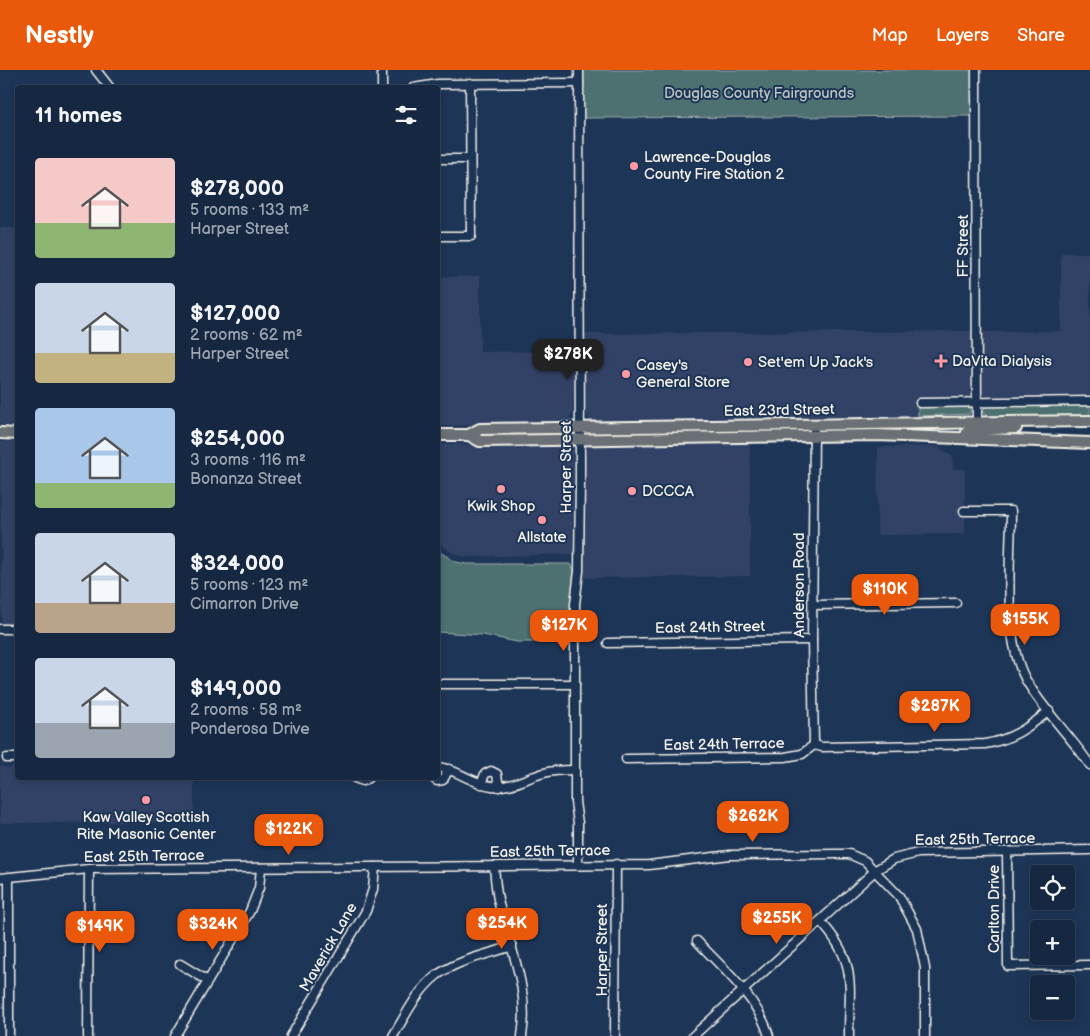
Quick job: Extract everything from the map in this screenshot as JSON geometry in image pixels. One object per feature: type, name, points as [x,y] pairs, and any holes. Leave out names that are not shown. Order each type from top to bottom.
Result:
[{"type":"main road","points":[[965,438],[967,432],[972,430],[1058,427],[1076,421]]},
{"type":"main road","name":"East 23rd Street","points":[[440,435],[469,435],[480,429],[1090,421]]},
{"type":"main road","points":[[0,433],[15,434]]},
{"type":"main road","name":"East 23rd Street","points":[[469,435],[480,441],[885,435],[1090,443]]},
{"type":"street","points":[[96,70],[108,85]]},
{"type":"street","points":[[382,70],[382,85]]},
{"type":"street","name":"Harper Street","points":[[578,864],[575,684],[580,440],[579,70]]},
{"type":"street","name":"FF Street","points":[[976,70],[977,422]]},
{"type":"street","points":[[432,85],[579,83]]},
{"type":"street","points":[[440,236],[471,236],[470,84]]},
{"type":"street","points":[[440,160],[470,160]]},
{"type":"street","points":[[920,403],[1090,401]]},
{"type":"street","name":"Anderson Road","points":[[814,424],[812,640],[814,745]]},
{"type":"street","points":[[964,511],[1011,511],[1011,628],[1014,649],[1026,681],[1090,765]]},
{"type":"street","points":[[813,605],[956,603]]},
{"type":"street","points":[[0,629],[15,628]]},
{"type":"street","name":"East 24th Street","points":[[608,642],[812,640]]},
{"type":"street","points":[[440,684],[575,684]]},
{"type":"street","points":[[814,745],[822,747],[985,744],[1007,739],[1019,733],[1049,711]]},
{"type":"street","name":"East 24th Terrace","points":[[626,759],[785,757],[802,754],[814,745]]},
{"type":"street","points":[[7,758],[15,758]]},
{"type":"street","points":[[440,767],[481,784],[499,787],[520,783],[550,771],[575,770]]},
{"type":"street","points":[[436,780],[443,780],[449,769]]},
{"type":"street","points":[[481,784],[485,774],[491,771],[496,774],[499,787]]},
{"type":"street","name":"East 25th Terrace","points":[[0,878],[89,869],[661,864],[730,855],[838,854],[858,857],[876,870],[894,859],[910,854],[1090,850]]},
{"type":"street","name":"Carlton Drive","points":[[1007,852],[1008,966],[1090,965]]},
{"type":"street","name":"Harper Street","points":[[615,1036],[616,864]]},
{"type":"street","points":[[494,866],[499,904],[523,990],[522,1036]]},
{"type":"street","name":"Maverick Lane","points":[[291,1036],[366,911],[374,889],[376,867]]},
{"type":"street","points":[[175,1036],[256,898],[261,868]]},
{"type":"street","points":[[88,1036],[89,869]]},
{"type":"street","points":[[692,1036],[876,870],[906,907],[919,937],[925,968],[925,1036]]},
{"type":"street","points":[[9,878],[9,1036]]},
{"type":"street","points":[[820,921],[838,941],[846,959],[849,980],[849,1036]]},
{"type":"street","points":[[698,941],[758,1009],[769,1036]]},
{"type":"street","points":[[393,1036],[417,996],[437,975],[456,965],[512,946]]},
{"type":"street","points":[[180,964],[208,981]]},
{"type":"shaded area","points":[[0,228],[15,228],[15,425],[0,425]]},
{"type":"shaded area","points":[[1061,253],[1090,253],[1090,397],[986,398],[980,391],[980,332],[1061,331]]},
{"type":"shaded area","points":[[480,276],[480,352],[575,351],[573,413],[566,423],[440,426],[440,277]]},
{"type":"shaded area","points":[[973,331],[972,393],[966,398],[918,398],[918,416],[828,417],[802,421],[774,418],[594,423],[589,420],[586,413],[584,334]]},
{"type":"shaded area","points":[[750,441],[750,576],[582,578],[585,450],[587,445],[607,443],[624,446],[648,446],[665,442]]},
{"type":"shaded area","points":[[0,442],[15,442],[15,625],[2,625]]},
{"type":"shaded area","points":[[440,444],[570,444],[574,451],[573,554],[465,557],[451,552],[440,544]]},
{"type":"shaded area","points":[[937,446],[953,457],[953,469],[965,469],[965,534],[877,535],[878,447]]},
{"type":"shaded area","points":[[15,764],[15,780],[194,780],[194,822],[0,823],[0,766],[9,768]]},
{"type":"green space","name":"Douglas County Fairgrounds","points":[[583,70],[972,70],[973,116],[583,118]]},
{"type":"green space","points":[[1090,405],[1090,417],[989,417],[982,412],[986,406]]},
{"type":"green space","points":[[964,406],[971,409],[970,414],[918,416],[918,407]]},
{"type":"green space","points":[[440,552],[456,562],[467,564],[571,564],[574,571],[571,596],[570,642],[517,642],[483,635],[440,632]]},
{"type":"place","name":"Lawrence-Douglas County Fire Station 2","points":[[634,166]]},
{"type":"place","name":"DaVita Dialysis","points":[[941,361]]},
{"type":"place","name":"Set'em Up Jack's","points":[[748,362]]},
{"type":"place","name":"Casey's General Store","points":[[626,374]]},
{"type":"place","name":"Kwik Shop","points":[[501,489]]},
{"type":"place","name":"DCCCA","points":[[632,491]]},
{"type":"place","name":"Allstate","points":[[542,520]]},
{"type":"place","name":"Kaw Valley Scottish Rite Masonic Center","points":[[146,800]]}]
